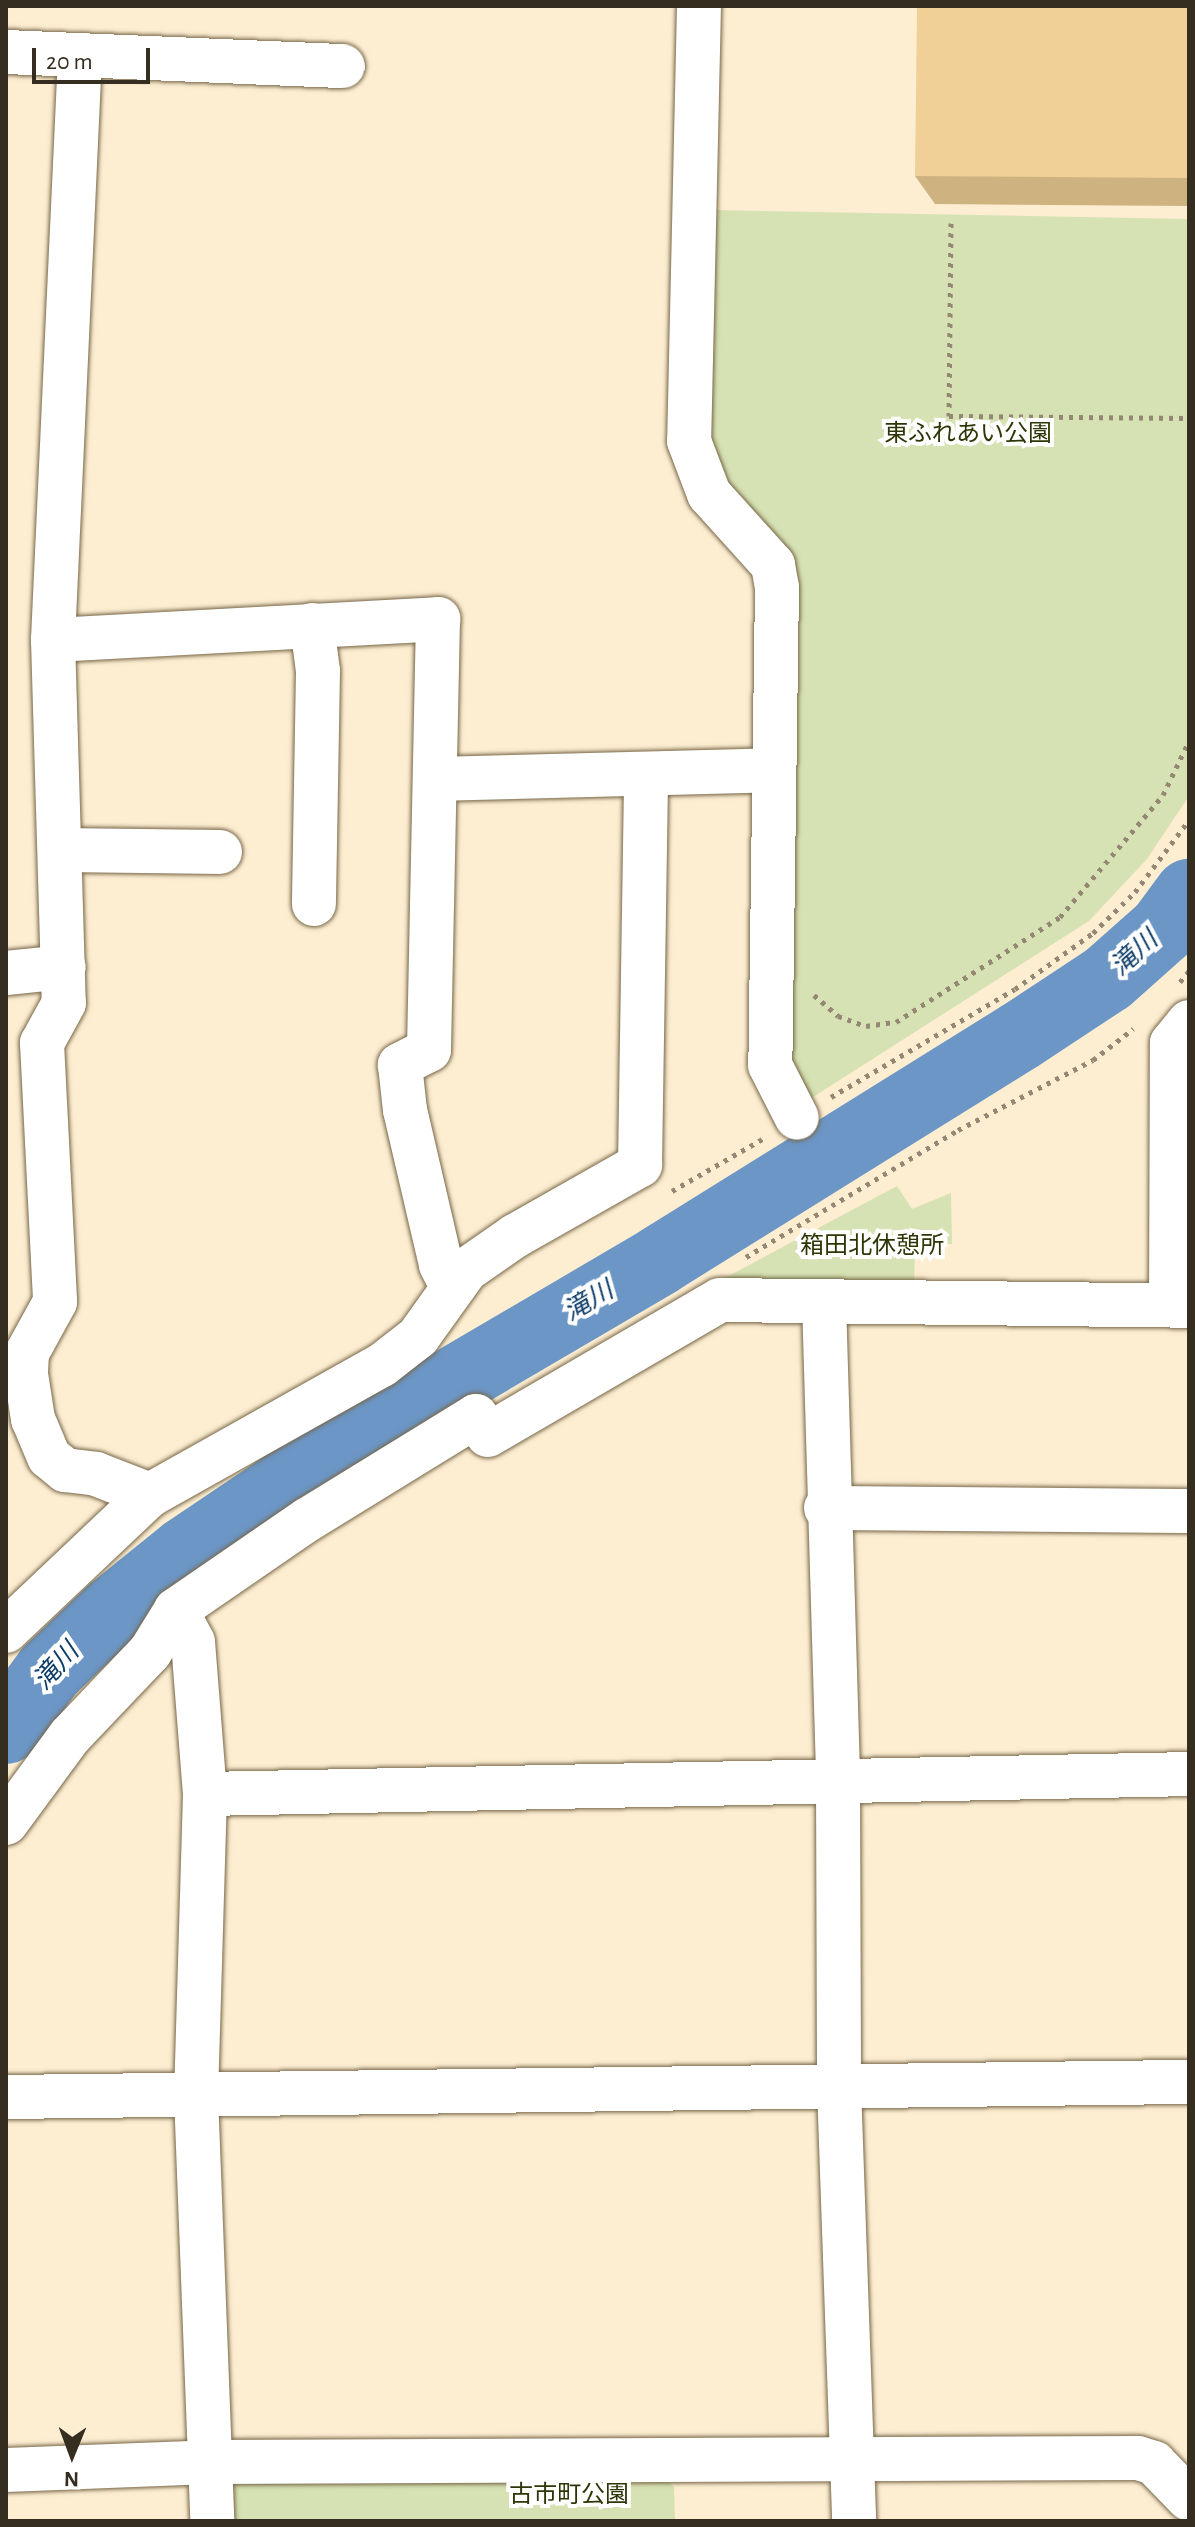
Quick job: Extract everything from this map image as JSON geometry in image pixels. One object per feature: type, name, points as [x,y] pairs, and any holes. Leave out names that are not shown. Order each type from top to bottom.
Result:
[{"type":"street","points":[[699,6],[689,441],[709,494],[773,565],[777,587],[771,770],[770,1065],[797,1118]]},
{"type":"street","points":[[6,52],[343,66]]},
{"type":"street","points":[[80,56],[53,640],[63,850],[64,1003],[42,1043],[55,1302],[27,1353],[20,1421],[49,1457],[65,1470],[96,1474],[150,1495]]},
{"type":"street","points":[[53,640],[438,619],[438,779],[429,1050],[400,1065],[405,1110],[441,1265],[452,1287]]},
{"type":"street","points":[[312,625],[318,671],[314,904]]},
{"type":"street","points":[[438,779],[646,776],[771,770]]},
{"type":"street","points":[[6,1631],[150,1495],[382,1365],[418,1337],[466,1270],[515,1236],[640,1165],[646,776]]},
{"type":"street","points":[[63,850],[220,852]]},
{"type":"street","points":[[6,973],[64,967]]},
{"type":"street","points":[[6,1823],[70,1736],[150,1652],[176,1610],[307,1520],[476,1416],[488,1435],[720,1300],[1180,1306],[1172,1043],[1179,1008]]},
{"type":"street","points":[[824,1301],[826,1508],[838,1784],[839,2086],[854,2521]]},
{"type":"street","points":[[826,1508],[1189,1511]]},
{"type":"street","points":[[176,1610],[193,1642],[205,1794],[196,2095],[212,2521]]},
{"type":"street","points":[[205,1794],[838,1784],[1189,1774]]},
{"type":"street","points":[[6,2097],[1189,2082]]},
{"type":"street","points":[[6,2470],[211,2462],[853,2462],[1138,2458],[1154,2463],[1189,2499]]},
{"type":"path","points":[[951,223],[949,416],[1189,418]]},
{"type":"path","points":[[807,984],[817,1000],[838,1016],[866,1026],[896,1022],[988,965],[1060,917],[1163,795],[1189,744]]},
{"type":"path","points":[[1179,1008],[1189,971]]},
{"type":"path","points":[[737,1263],[958,1130],[1093,1060],[1135,1027]]},
{"type":"green space","name":"東ふれあい公園","points":[[712,210],[1189,219],[1189,796],[1147,859],[1089,921],[810,1099],[791,1087],[793,588],[720,479],[707,439]]},
{"type":"green space","name":"箱田北休憩所","points":[[897,1186],[912,1209],[951,1193],[952,1244],[915,1245],[914,1290],[706,1288]]},
{"type":"green space","name":"古市町公園","points":[[659,2470],[674,2487],[675,2521],[221,2521],[220,2493],[236,2477]]},
{"type":"building","points":[[917,6],[1189,6],[1189,178],[915,176]]},
{"type":"waterway","name":"滝川","points":[[6,1729],[49,1671],[112,1611],[185,1552],[335,1451],[660,1260],[1020,1036],[1108,978],[1163,929],[1189,894]]}]
